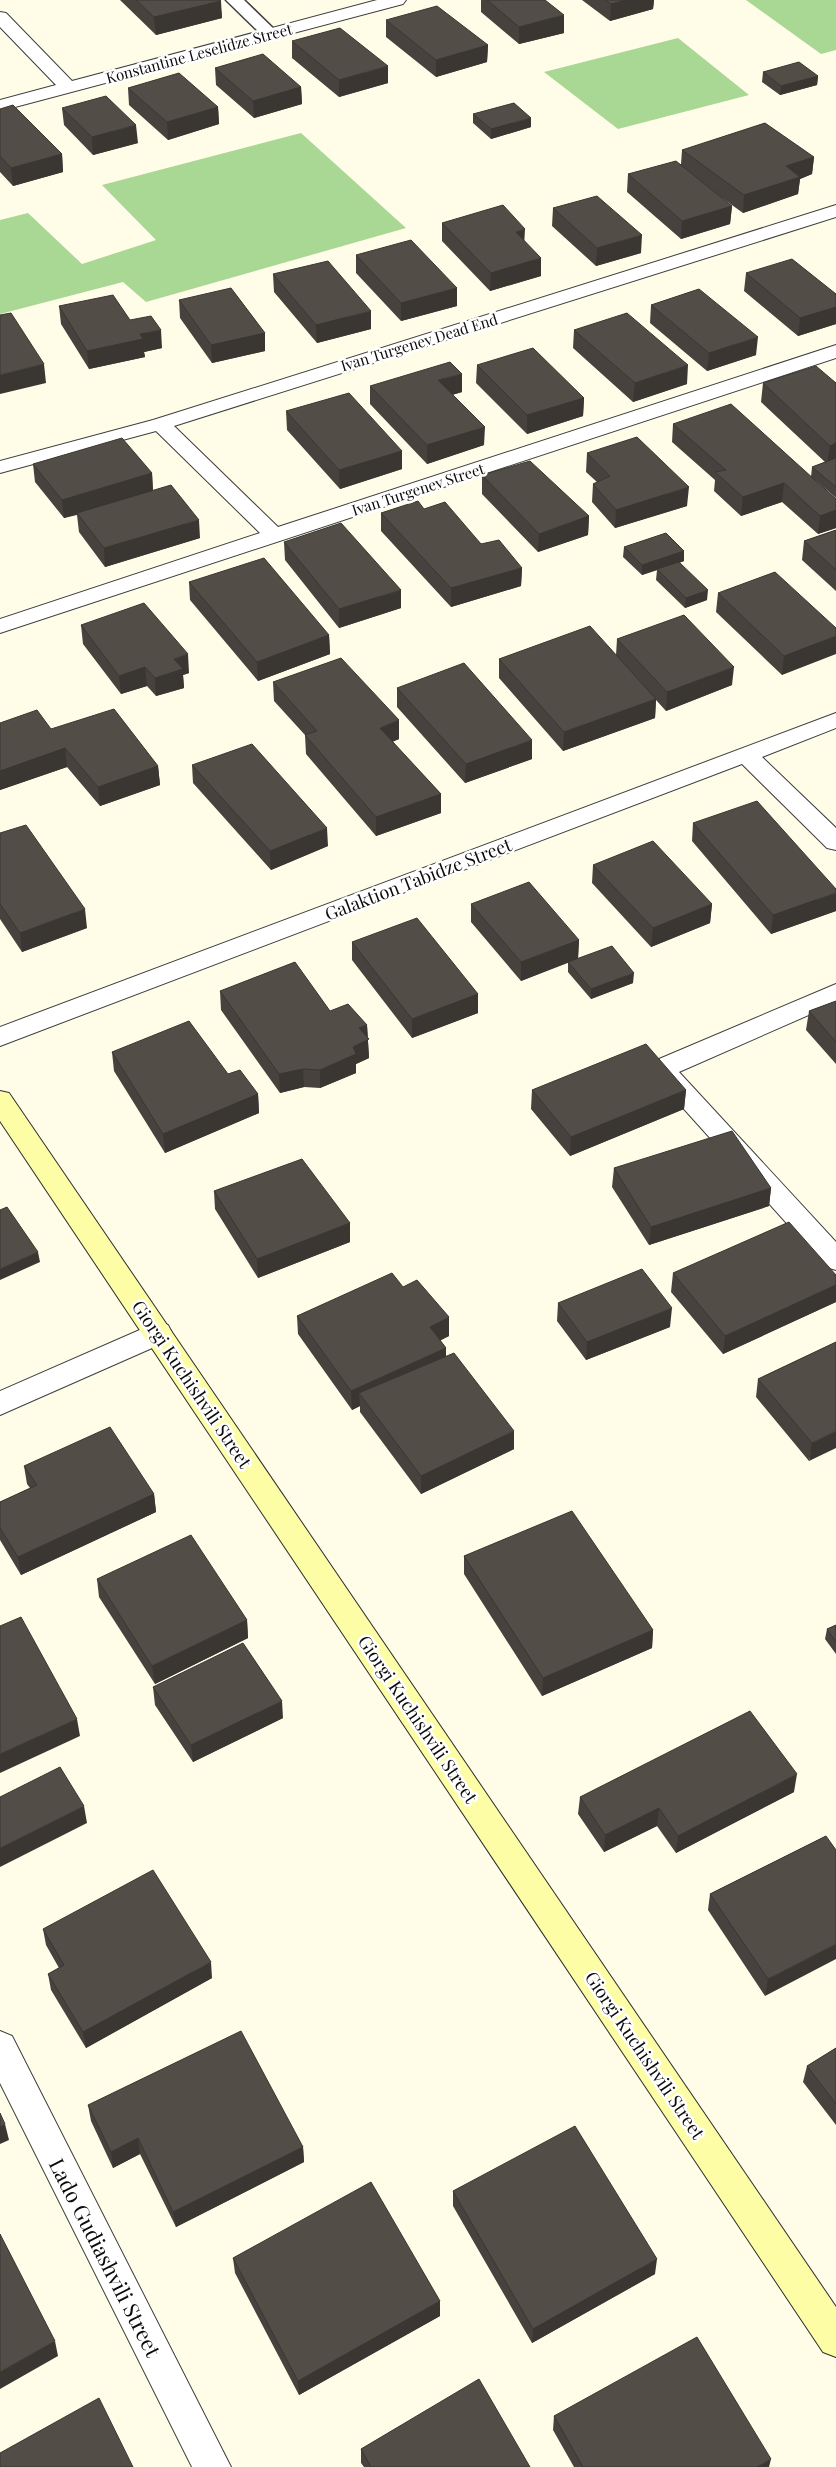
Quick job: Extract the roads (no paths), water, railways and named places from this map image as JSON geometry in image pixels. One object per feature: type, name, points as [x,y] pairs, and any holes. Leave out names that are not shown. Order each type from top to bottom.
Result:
[{"type":"street","name":"Konstantine Leselidze Street","points":[[0,106],[397,0]]},
{"type":"street","points":[[0,17],[69,88]]},
{"type":"street","name":"Ivan Turgenev Dead End","points":[[0,467],[160,424],[836,211]]},
{"type":"street","name":"Ivan Turgenev Street","points":[[0,626],[836,351]]},
{"type":"street","points":[[160,424],[275,536]]},
{"type":"street","name":"Galaktion Tabidze Street","points":[[0,1037],[836,720]]},
{"type":"street","points":[[746,755],[836,842]]},
{"type":"street","points":[[836,993],[661,1069],[836,1260]]},
{"type":"street","name":"Giorgi Kuchishvili Street","points":[[0,1100],[836,2338]]},
{"type":"street","points":[[0,1404],[158,1334]]},
{"type":"street","name":"Lado Gudiashvili Street","points":[[0,2047],[212,2467]]},
{"type":"lane","points":[[234,0],[271,34]]}]
